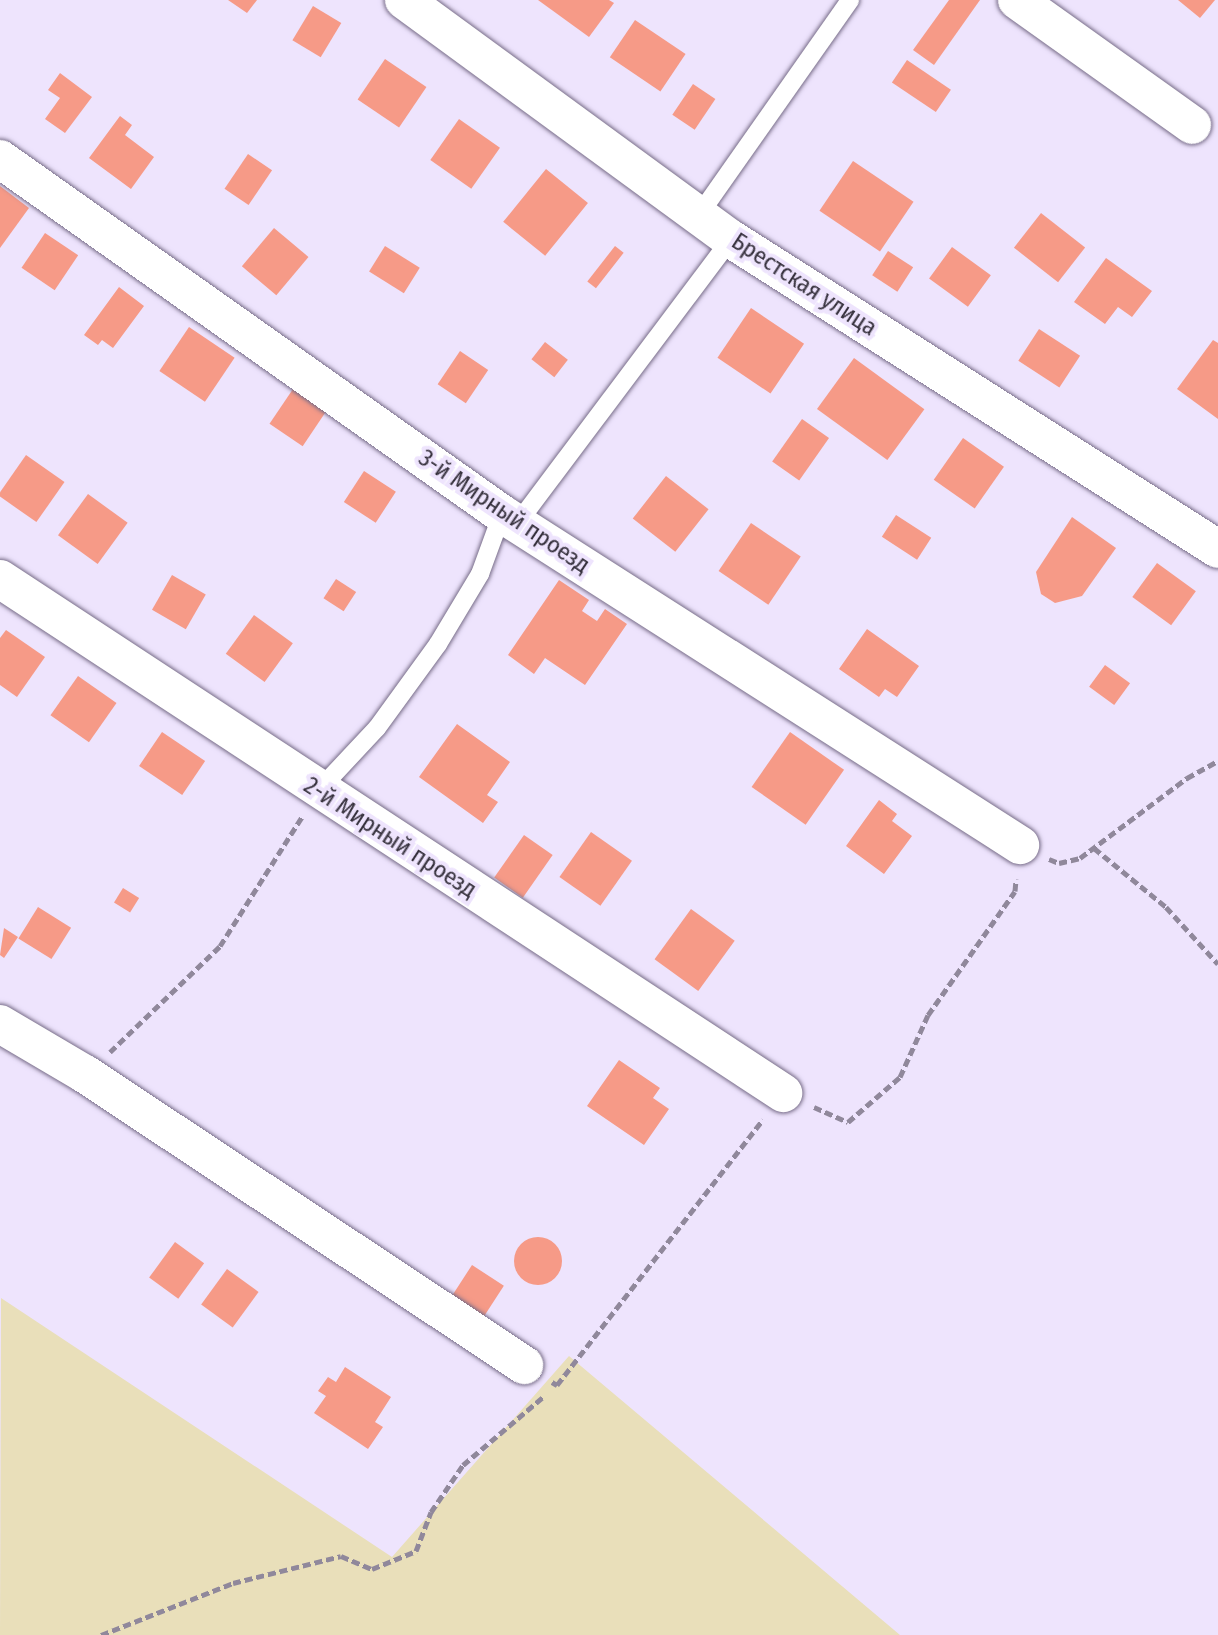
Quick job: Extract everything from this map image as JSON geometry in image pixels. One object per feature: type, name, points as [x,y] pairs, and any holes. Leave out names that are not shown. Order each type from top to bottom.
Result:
[{"type":"street","name":"Брестская улица","points":[[404,0],[731,239],[1218,549]]},
{"type":"street","points":[[1017,0],[1192,125]]},
{"type":"street","name":"3-й Мирный проезд","points":[[0,159],[510,519],[1020,845]]},
{"type":"street","name":"2-й Мирный проезд","points":[[0,579],[318,791],[783,1093]]},
{"type":"street","points":[[0,1024],[85,1074],[524,1365]]},
{"type":"lane","points":[[699,215],[850,0]]},
{"type":"lane","points":[[318,791],[377,728],[438,644],[510,519],[731,239]]},
{"type":"path","points":[[101,1635],[233,1583],[341,1556],[372,1569],[416,1551],[431,1512],[463,1465],[557,1385],[783,1093],[848,1122],[900,1077],[928,1015],[1015,891],[1020,845],[1059,863],[1094,848],[1187,778],[1218,761]]},
{"type":"path","points":[[85,1074],[150,1017],[220,946],[318,791]]},
{"type":"path","points":[[1094,848],[1166,907],[1218,964]]},
{"type":"path","points":[[524,1365],[557,1385]]},
{"type":"sand","points":[[1,1298],[392,1557],[569,1356],[900,1635],[0,1635]]},
{"type":"building","points":[[228,0],[257,0],[247,13]]},
{"type":"building","points":[[538,0],[609,0],[614,3],[589,37]]},
{"type":"building","points":[[949,0],[980,0],[934,65],[913,50]]},
{"type":"building","points":[[1178,0],[1215,0],[1200,18]]},
{"type":"building","points":[[313,6],[341,23],[321,57],[292,40]]},
{"type":"building","points":[[635,20],[686,54],[660,91],[610,57]]},
{"type":"building","points":[[385,59],[426,87],[399,128],[358,100]]},
{"type":"building","points":[[907,60],[951,90],[936,112],[892,82]]},
{"type":"building","points":[[60,73],[92,97],[65,133],[45,119],[60,98],[48,90]]},
{"type":"building","points":[[693,84],[715,99],[695,130],[672,115]]},
{"type":"building","points":[[120,116],[132,125],[125,135],[154,157],[131,189],[89,158]]},
{"type":"building","points":[[459,119],[500,148],[471,189],[430,160]]},
{"type":"building","points":[[248,154],[272,170],[249,205],[225,189]]},
{"type":"building","points":[[853,161],[914,202],[880,252],[819,211]]},
{"type":"building","points":[[546,169],[588,203],[545,256],[503,222]]},
{"type":"building","points":[[0,186],[29,208],[0,248]]},
{"type":"building","points":[[1041,213],[1085,247],[1058,282],[1014,248]]},
{"type":"building","points":[[274,228],[308,257],[276,295],[242,266]]},
{"type":"building","points":[[45,233],[78,255],[55,290],[22,268]]},
{"type":"building","points":[[385,246],[420,268],[404,293],[369,271]]},
{"type":"building","points":[[615,246],[624,253],[596,288],[587,281]]},
{"type":"building","points":[[952,247],[991,275],[968,307],[929,279]]},
{"type":"building","points":[[888,251],[913,267],[897,292],[872,275]]},
{"type":"building","points":[[1106,258],[1152,291],[1132,317],[1118,307],[1105,324],[1074,302]]},
{"type":"building","points":[[119,287],[144,306],[113,348],[102,340],[98,345],[84,335]]},
{"type":"building","points":[[751,308],[804,344],[771,394],[717,358]]},
{"type":"building","points":[[189,327],[235,358],[205,402],[159,371]]},
{"type":"building","points":[[1039,329],[1080,356],[1059,388],[1018,361]]},
{"type":"building","points":[[1213,340],[1218,343],[1218,419],[1177,389]]},
{"type":"building","points":[[545,342],[568,360],[554,377],[531,359]]},
{"type":"building","points":[[460,351],[488,370],[466,403],[438,384]]},
{"type":"building","points":[[854,358],[924,409],[887,460],[817,409]]},
{"type":"building","points":[[293,389],[326,411],[303,446],[270,424]]},
{"type":"building","points":[[802,419],[829,438],[799,481],[772,462]]},
{"type":"building","points":[[963,438],[1004,467],[975,508],[934,480]]},
{"type":"building","points":[[26,455],[65,482],[36,522],[0,497]]},
{"type":"building","points":[[364,471],[396,492],[376,523],[344,502]]},
{"type":"building","points":[[666,476],[709,509],[675,552],[633,519]]},
{"type":"building","points":[[88,494],[128,523],[98,564],[58,535]]},
{"type":"building","points":[[896,515],[931,538],[917,560],[882,537]]},
{"type":"building","points":[[1072,517],[1116,548],[1082,596],[1055,603],[1041,594],[1036,572]]},
{"type":"building","points":[[751,523],[801,557],[768,605],[719,571]]},
{"type":"building","points":[[1157,563],[1196,591],[1171,625],[1132,597]]},
{"type":"building","points":[[172,575],[206,594],[186,629],[152,610]]},
{"type":"building","points":[[336,579],[356,592],[344,611],[323,598]]},
{"type":"building","points":[[559,580],[589,600],[582,611],[597,621],[605,609],[627,624],[585,685],[545,658],[534,674],[508,655]]},
{"type":"building","points":[[254,615],[293,643],[265,682],[226,654]]},
{"type":"building","points":[[867,629],[919,666],[897,697],[885,689],[879,697],[839,669]]},
{"type":"building","points":[[6,630],[45,657],[17,697],[0,685],[0,638]]},
{"type":"building","points":[[1105,665],[1130,683],[1114,705],[1089,687]]},
{"type":"building","points":[[78,676],[117,703],[89,742],[50,715]]},
{"type":"building","points":[[457,724],[510,762],[487,795],[498,802],[483,823],[419,777]]},
{"type":"building","points":[[162,732],[205,761],[182,795],[139,766]]},
{"type":"building","points":[[790,732],[844,770],[806,825],[752,787]]},
{"type":"building","points":[[879,800],[897,814],[892,821],[912,836],[884,874],[846,846]]},
{"type":"building","points":[[591,832],[632,861],[600,906],[559,877]]},
{"type":"building","points":[[524,835],[553,855],[523,898],[494,878]]},
{"type":"building","points":[[123,888],[139,898],[130,912],[114,902]]},
{"type":"building","points":[[38,907],[71,928],[51,959],[18,938]]},
{"type":"building","points":[[691,909],[735,941],[698,991],[655,959]]},
{"type":"building","points":[[4,928],[18,937],[4,958],[0,955]]},
{"type":"building","points":[[619,1060],[660,1088],[653,1098],[669,1109],[644,1145],[587,1106]]},
{"type":"building","points":[[538,1237],[547,1238],[555,1244],[561,1252],[561,1270],[555,1278],[547,1284],[538,1285],[529,1284],[521,1278],[515,1270],[514,1261],[515,1252],[521,1244],[529,1238]]},
{"type":"building","points":[[175,1242],[204,1263],[178,1299],[149,1278]]},
{"type":"building","points":[[472,1265],[504,1286],[481,1321],[449,1300]]},
{"type":"building","points":[[227,1269],[259,1292],[233,1328],[201,1305]]},
{"type":"building","points":[[345,1367],[391,1397],[375,1422],[383,1427],[368,1449],[314,1413],[326,1396],[318,1391],[328,1377],[336,1382]]}]
